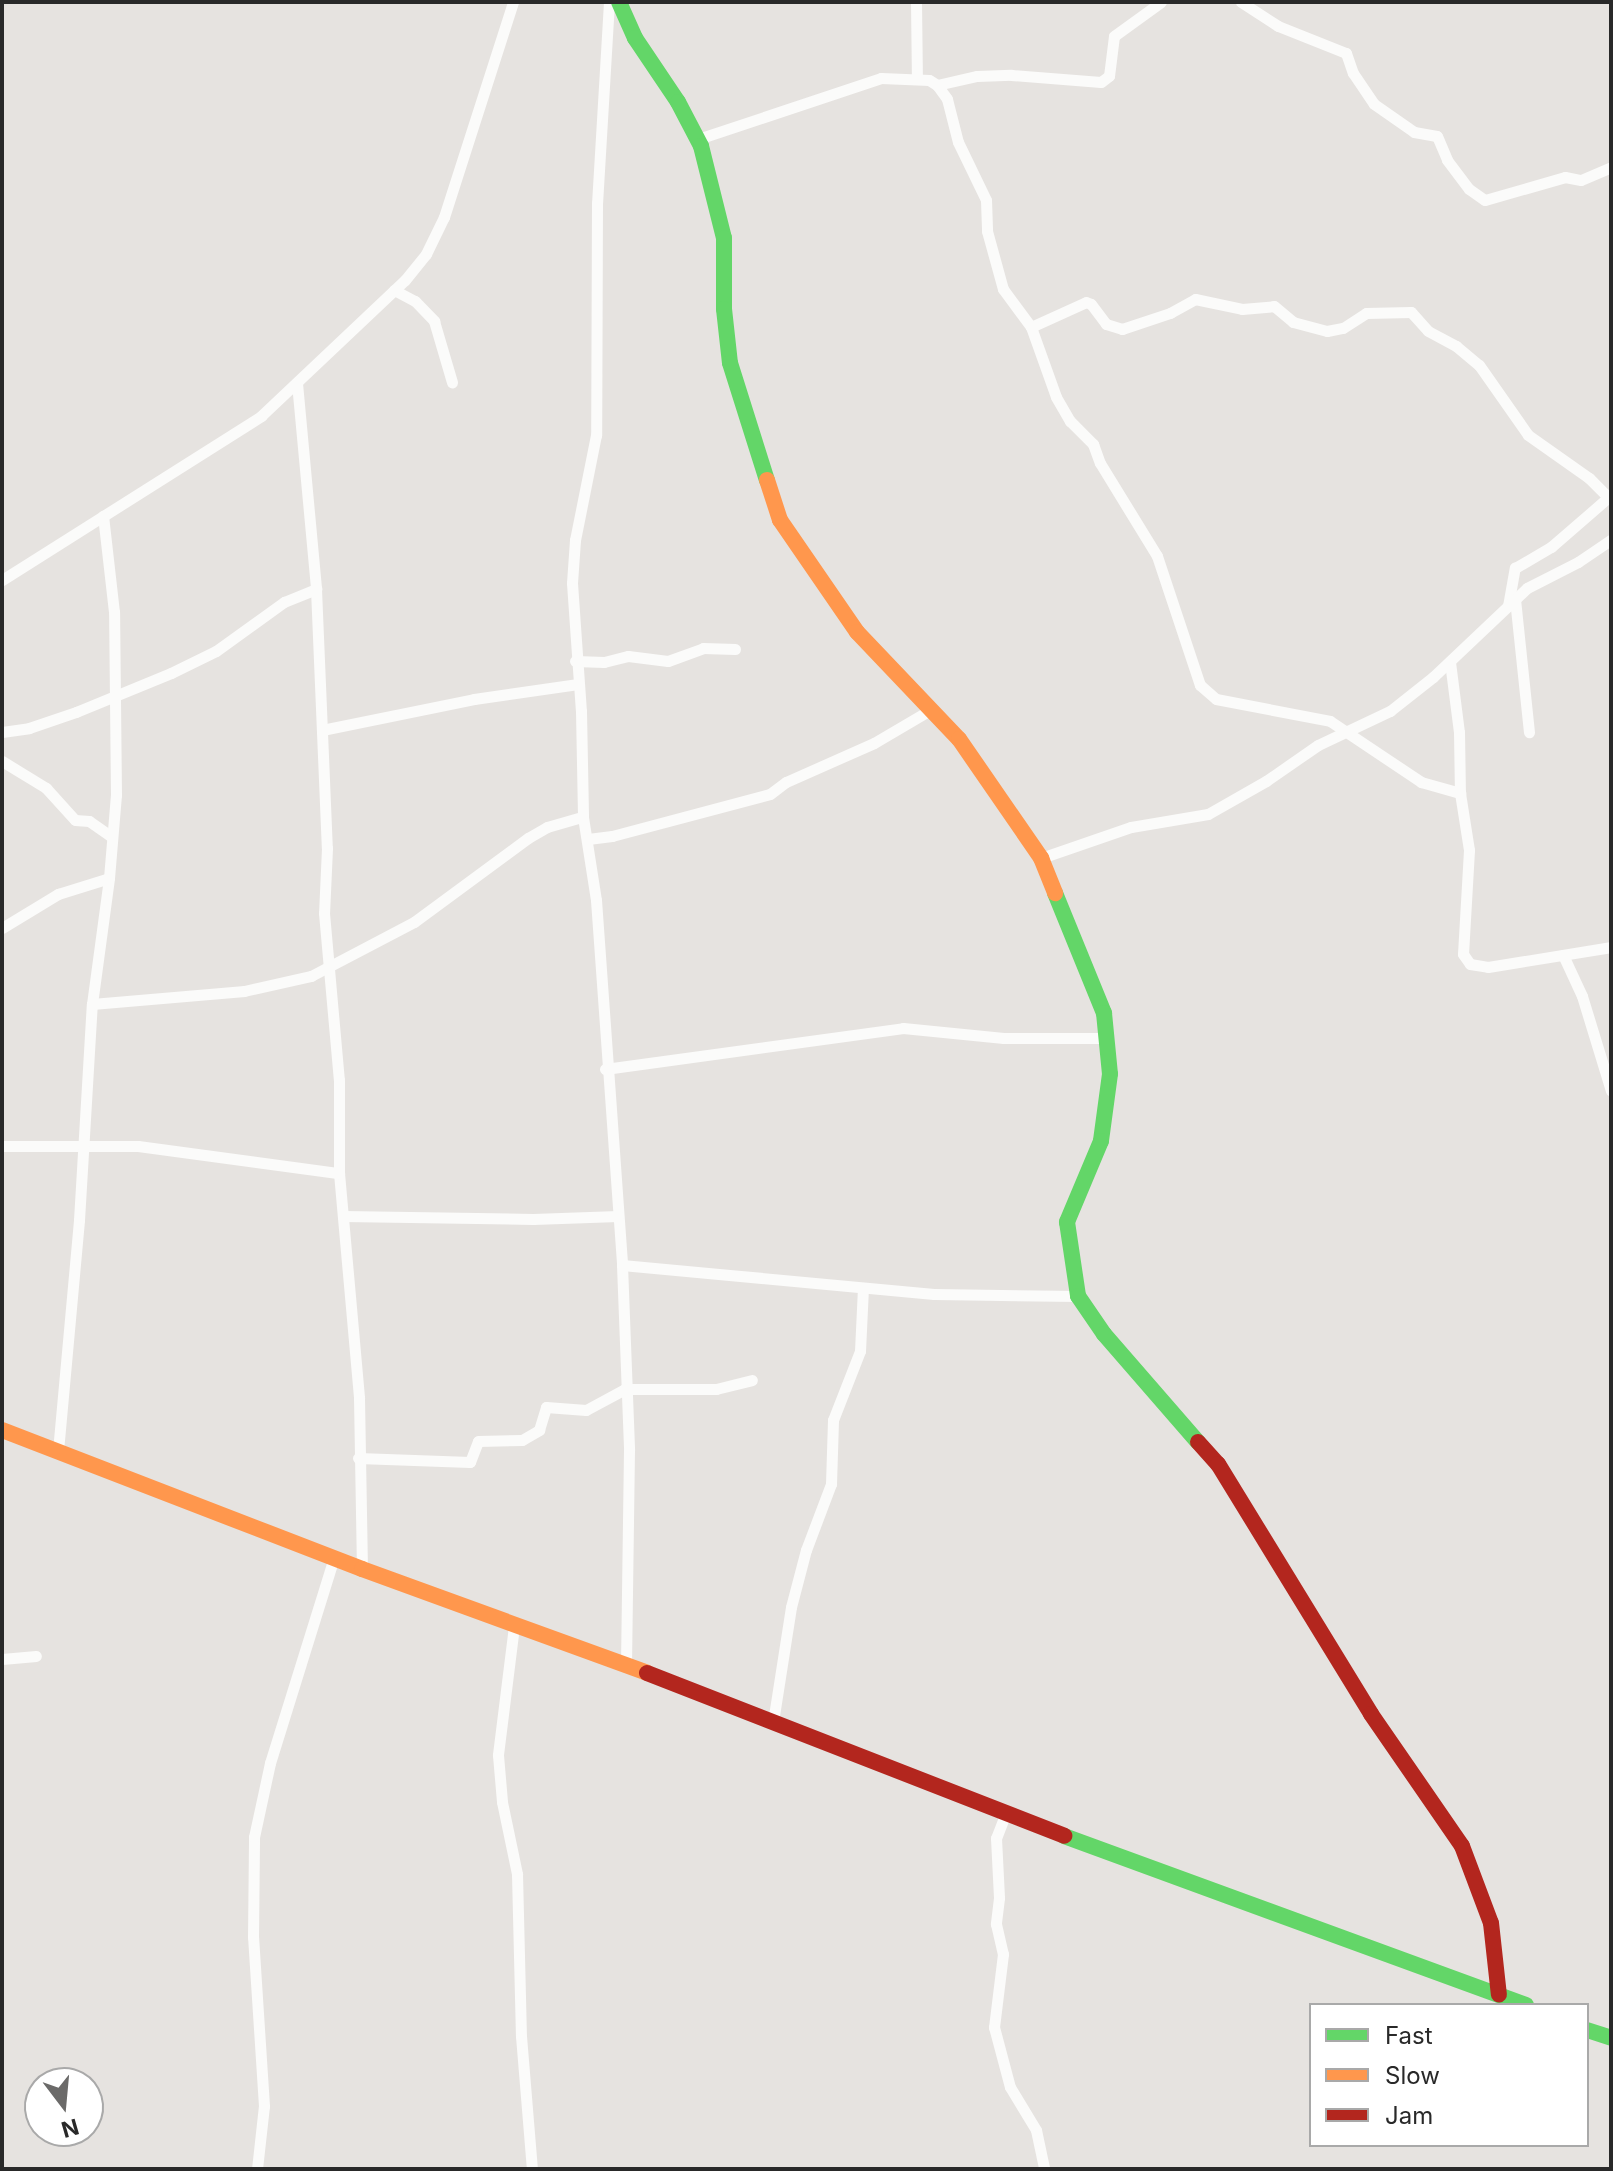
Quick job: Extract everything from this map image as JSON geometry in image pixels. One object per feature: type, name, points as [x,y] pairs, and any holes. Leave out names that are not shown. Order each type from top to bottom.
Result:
[{"type":"street","points":[[2,580],[261,416],[394,290],[426,254],[444,217],[513,2]]},
{"type":"street","points":[[609,2],[597,203],[596,425],[575,540],[572,583],[583,817],[596,900],[605,1069],[622,1265],[629,1450],[626,1666]]},
{"type":"street","points":[[619,2],[635,38],[698,139],[724,238],[724,296],[730,363],[780,520],[857,632],[932,709],[979,763],[1041,858],[1104,1013],[1110,1074],[1101,1141],[1067,1222],[1068,1249],[1078,1296],[1104,1334],[1218,1464],[1371,1714],[1462,1846],[1491,1923],[1499,1995]]},
{"type":"street","points":[[916,2],[917,79]]},
{"type":"street","points":[[698,139],[872,80],[917,79],[937,85],[977,76],[1011,75],[1101,82],[1109,76],[1114,36],[1161,2]]},
{"type":"street","points":[[1241,2],[1278,26],[1346,53],[1353,73],[1374,104],[1414,132],[1437,136],[1447,160],[1469,189],[1485,200],[1565,177],[1581,180],[1611,167]]},
{"type":"street","points":[[937,85],[947,99],[958,142],[986,200],[987,231],[1003,289],[1031,327],[1056,397],[1070,421],[1093,444],[1100,463],[1157,556],[1170,587],[1191,664],[1206,693],[1226,701],[1311,716],[1349,732],[1421,782],[1460,793]]},
{"type":"street","points":[[394,290],[415,301],[434,321],[452,382]]},
{"type":"street","points":[[1031,327],[1086,302],[1106,324],[1122,329],[1170,313],[1195,299],[1242,309],[1274,306],[1293,322],[1327,331],[1343,328],[1366,313],[1411,312],[1428,331],[1456,346],[1479,365],[1528,435],[1610,496],[1551,547],[1515,568],[1511,603],[1529,732]]},
{"type":"street","points":[[297,383],[316,589],[327,848],[324,913],[339,1080],[339,1173],[359,1398],[362,1569]]},
{"type":"street","points":[[58,1451],[79,1220],[92,1004],[112,837],[116,694],[114,612],[103,516]]},
{"type":"street","points":[[1041,858],[1131,827],[1208,814],[1266,781],[1318,745],[1390,711],[1450,662],[1527,588],[1578,562],[1611,540]]},
{"type":"street","points":[[2,732],[29,728],[216,651],[284,602],[316,589]]},
{"type":"street","points":[[575,661],[604,662],[628,656],[668,661],[703,648],[735,649]]},
{"type":"street","points":[[1450,662],[1459,732],[1460,793],[1469,850],[1463,954],[1470,964],[1488,967],[1611,947]]},
{"type":"street","points":[[322,730],[474,699],[578,684]]},
{"type":"street","points":[[588,839],[612,836],[770,794],[786,782],[874,743],[932,709]]},
{"type":"street","points":[[2,761],[46,788],[75,820],[89,821],[112,837]]},
{"type":"street","points":[[92,1004],[278,986],[329,969],[414,922],[528,838],[547,827],[583,817]]},
{"type":"street","points":[[2,928],[67,890],[109,878]]},
{"type":"street","points":[[1563,955],[1582,996],[1611,1091]]},
{"type":"street","points":[[605,1069],[903,1028],[1004,1038],[1108,1038]]},
{"type":"street","points":[[2,1146],[138,1146],[339,1173]]},
{"type":"street","points":[[343,1216],[533,1219],[618,1216]]},
{"type":"street","points":[[622,1265],[804,1279],[863,1288],[1013,1297],[1078,1296]]},
{"type":"street","points":[[773,1722],[791,1607],[806,1550],[831,1484],[833,1420],[860,1351],[863,1288]]},
{"type":"street","points":[[358,1458],[470,1462],[478,1441],[522,1440],[535,1434],[542,1426],[546,1407],[586,1410],[625,1389],[716,1389],[752,1380]]},
{"type":"street","points":[[2,1430],[362,1569],[773,1722],[1005,1815],[1521,2003]]},
{"type":"street","points":[[257,2169],[264,2106],[253,1937],[254,1837],[270,1763],[334,1558]]},
{"type":"street","points":[[514,1626],[498,1755],[502,1802],[517,1874],[521,2036],[532,2169]]},
{"type":"street","points":[[2,1659],[36,1656]]},
{"type":"street","points":[[1005,1815],[998,1829],[995,1852],[999,1898],[996,1924],[1003,1954],[994,2027],[1010,2087],[1036,2130],[1044,2169]]},
{"type":"street","points":[[1589,2031],[1611,2038]]},
{"type":"traffic: fast","points":[[619,2],[635,38],[678,102],[701,146],[724,238],[724,309],[730,363],[767,480]]},
{"type":"traffic: fast","points":[[1055,893],[1104,1013],[1110,1074],[1101,1141],[1067,1222],[1078,1296],[1104,1334],[1198,1442]]},
{"type":"traffic: fast","points":[[1064,1836],[1521,2003]]},
{"type":"traffic: fast","points":[[1589,2031],[1611,2038]]},
{"type":"traffic: slow","points":[[767,480],[780,520],[857,632],[959,739],[1041,858],[1055,893]]},
{"type":"traffic: slow","points":[[2,1430],[362,1569],[647,1673]]},
{"type":"traffic: jam","points":[[1198,1442],[1218,1464],[1371,1714],[1462,1846],[1491,1923],[1499,1995]]},
{"type":"traffic: jam","points":[[647,1673],[1064,1836]]}]
